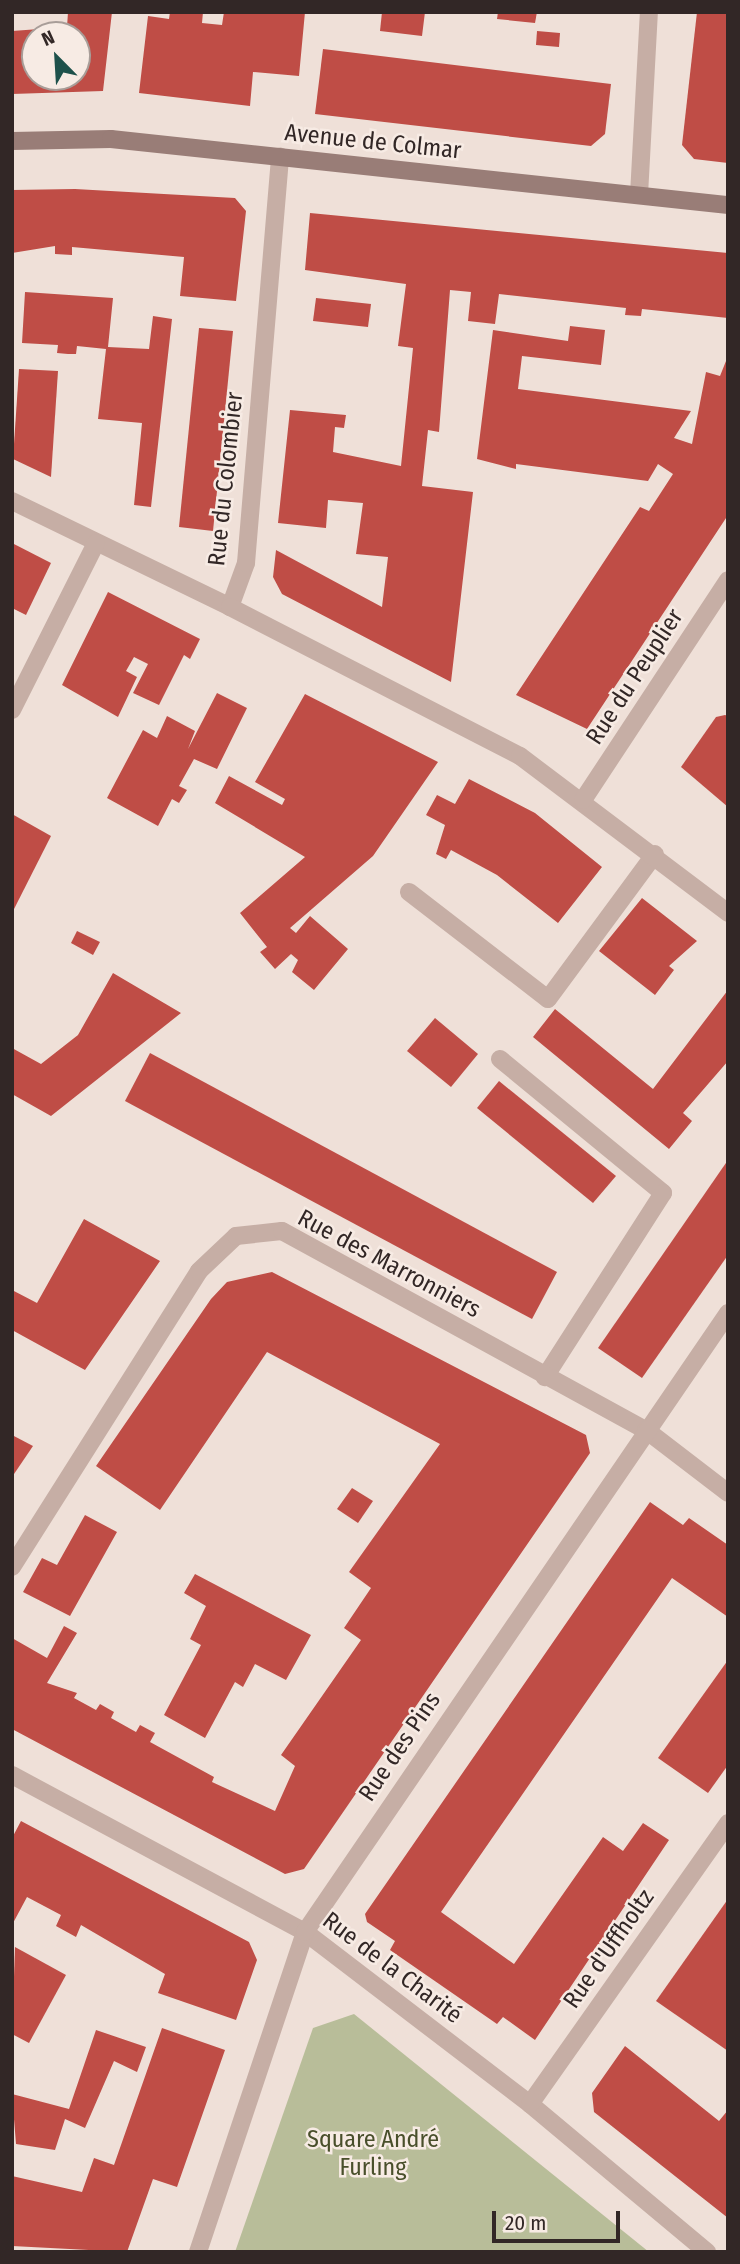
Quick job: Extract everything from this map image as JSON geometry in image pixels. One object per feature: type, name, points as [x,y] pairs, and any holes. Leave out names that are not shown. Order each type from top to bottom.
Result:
[{"type":"main road","name":"Avenue de Colmar","points":[[12,141],[111,139],[728,205]]},
{"type":"street","points":[[639,195],[649,12]]},
{"type":"street","name":"Rue du Colombier","points":[[12,501],[230,607],[246,563],[280,156]]},
{"type":"street","points":[[12,710],[96,543]]},
{"type":"street","name":"Rue du Peuplier","points":[[583,800],[728,580]]},
{"type":"street","points":[[230,607],[520,756],[655,854],[728,913]]},
{"type":"street","points":[[409,892],[548,999],[655,854]]},
{"type":"street","points":[[500,1059],[663,1193],[545,1377]]},
{"type":"street","name":"Rue des Marronniers","points":[[12,1567],[199,1271],[236,1236],[282,1231],[646,1430],[728,1493]]},
{"type":"street","name":"Rue des Pins","points":[[198,2252],[305,1932],[728,1313]]},
{"type":"street","name":"Rue de la Charité","points":[[12,1774],[305,1932],[530,2104],[707,2252]]},
{"type":"street","name":"Rue d'Uffholtz","points":[[530,2104],[728,1823]]},
{"type":"green space","name":"Square André Furling","points":[[354,2014],[649,2252],[235,2252],[313,2028]]},
{"type":"building","points":[[68,12],[112,12],[103,91],[12,94],[12,31],[21,30],[21,91],[91,91],[91,21],[67,21]]},
{"type":"building","points":[[170,12],[203,12],[202,23],[222,25],[224,12],[305,12],[299,76],[253,72],[250,106],[139,93],[148,16],[169,19]]},
{"type":"building","points":[[382,12],[425,12],[422,36],[380,31]]},
{"type":"building","points":[[498,12],[537,12],[535,23],[497,19]]},
{"type":"building","points":[[697,12],[728,12],[728,163],[694,159],[682,145]]},
{"type":"building","points":[[537,31],[560,33],[559,47],[536,45]]},
{"type":"building","points":[[323,49],[611,84],[605,134],[591,146],[315,114]]},
{"type":"building","points":[[75,189],[235,198],[246,211],[236,301],[180,296],[184,257],[72,247],[72,255],[55,254],[55,246],[12,253],[12,190]]},
{"type":"building","points":[[310,213],[728,253],[728,318],[642,309],[641,316],[625,315],[626,308],[499,294],[495,324],[468,321],[471,292],[450,290],[439,432],[428,430],[422,486],[473,492],[451,682],[282,594],[273,577],[276,550],[382,607],[388,557],[356,554],[363,503],[328,500],[326,528],[278,523],[290,410],[346,415],[344,428],[335,427],[333,452],[401,466],[413,348],[398,346],[406,284],[305,270]]},
{"type":"building","points":[[25,292],[113,298],[108,347],[149,349],[153,316],[172,319],[151,507],[134,505],[142,423],[98,419],[106,349],[77,346],[76,354],[68,354],[57,353],[58,345],[22,343]]},
{"type":"building","points":[[316,298],[371,304],[368,327],[313,321]]},
{"type":"building","points":[[570,326],[605,330],[601,365],[522,356],[518,389],[691,411],[674,438],[692,444],[706,372],[720,376],[728,356],[728,515],[587,729],[516,695],[640,507],[649,511],[673,474],[658,464],[648,481],[516,464],[516,469],[477,459],[493,330],[568,341]]},
{"type":"building","points":[[199,328],[233,331],[213,531],[179,527]]},
{"type":"building","points":[[19,369],[58,371],[51,477],[13,459]]},
{"type":"building","points":[[12,543],[51,563],[26,615],[12,608]]},
{"type":"building","points":[[108,592],[200,639],[190,659],[184,655],[159,705],[133,693],[148,664],[134,657],[126,671],[137,677],[118,717],[62,685]]},
{"type":"building","points":[[217,693],[247,708],[217,769],[194,759],[179,786],[187,790],[179,803],[172,799],[158,826],[107,798],[143,730],[157,738],[167,716],[195,731],[188,749]]},
{"type":"building","points":[[305,694],[438,762],[373,856],[290,928],[296,933],[310,916],[348,949],[314,990],[292,972],[298,960],[291,954],[275,969],[260,952],[267,947],[240,913],[305,857],[215,803],[229,776],[282,805],[285,799],[255,782]]},
{"type":"building","points":[[728,716],[728,807],[681,767],[716,717]]},
{"type":"building","points":[[469,779],[535,813],[602,867],[558,923],[497,875],[451,850],[446,859],[436,854],[445,825],[426,815],[437,795],[455,804]]},
{"type":"building","points":[[12,814],[51,836],[12,913]]},
{"type":"building","points":[[642,898],[697,941],[669,966],[674,970],[655,995],[599,951]]},
{"type":"building","points":[[77,931],[100,942],[93,955],[71,943]]},
{"type":"building","points":[[113,973],[181,1013],[51,1116],[12,1094],[12,1048],[41,1064],[78,1035]]},
{"type":"building","points":[[728,990],[728,1061],[683,1113],[692,1121],[669,1149],[533,1037],[555,1009],[653,1089]]},
{"type":"building","points":[[435,1018],[478,1054],[451,1087],[407,1051]]},
{"type":"building","points":[[150,1053],[557,1272],[532,1319],[125,1101]]},
{"type":"building","points":[[499,1081],[616,1176],[593,1203],[477,1108]]},
{"type":"building","points":[[728,1160],[728,1255],[642,1378],[598,1348]]},
{"type":"building","points":[[84,1219],[160,1261],[85,1370],[12,1330],[12,1290],[37,1303]]},
{"type":"building","points":[[272,1272],[586,1435],[590,1453],[304,1869],[285,1874],[12,1729],[12,1638],[47,1658],[64,1626],[77,1633],[47,1683],[77,1693],[74,1698],[96,1710],[100,1704],[114,1712],[111,1718],[136,1732],[140,1725],[155,1733],[150,1742],[214,1777],[212,1782],[275,1811],[295,1766],[281,1755],[361,1640],[344,1628],[371,1588],[349,1572],[440,1444],[267,1352],[160,1510],[96,1466],[211,1299],[227,1282]]},
{"type":"building","points":[[12,1435],[33,1446],[12,1477]]},
{"type":"building","points":[[352,1488],[373,1501],[358,1523],[337,1509]]},
{"type":"building","points":[[650,1502],[683,1525],[689,1518],[728,1545],[728,1617],[672,1578],[441,1912],[514,1964],[603,1837],[623,1851],[643,1823],[669,1840],[535,2040],[503,2017],[497,2024],[390,1950],[395,1941],[367,1922],[365,1914]]},
{"type":"building","points":[[85,1515],[117,1532],[70,1616],[23,1592],[42,1558],[57,1565]]},
{"type":"building","points":[[195,1574],[311,1635],[286,1680],[255,1664],[243,1687],[235,1682],[205,1738],[164,1715],[201,1645],[190,1639],[206,1606],[184,1593]]},
{"type":"building","points":[[728,1660],[728,1765],[708,1793],[658,1758]]},
{"type":"building","points":[[21,1821],[249,1942],[257,1960],[236,2020],[158,1993],[165,1974],[81,1925],[76,1937],[56,1926],[61,1915],[27,1897],[12,1925],[12,1838]]},
{"type":"building","points":[[728,1899],[728,2051],[656,2001]]},
{"type":"building","points":[[15,1947],[66,1975],[29,2043],[12,2034]]},
{"type":"building","points":[[162,2028],[225,2050],[177,2187],[153,2179],[127,2252],[12,2246],[12,2176],[82,2192],[94,2158],[114,2165]]},
{"type":"building","points":[[96,2030],[146,2047],[137,2072],[114,2061],[85,2128],[65,2119],[55,2150],[16,2144],[12,2094],[69,2109]]},
{"type":"building","points":[[625,2046],[719,2121],[728,2110],[728,2218],[594,2112],[592,2093]]}]
